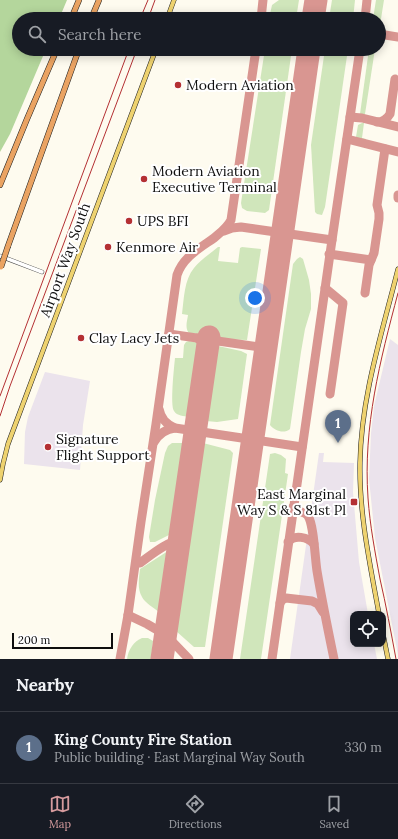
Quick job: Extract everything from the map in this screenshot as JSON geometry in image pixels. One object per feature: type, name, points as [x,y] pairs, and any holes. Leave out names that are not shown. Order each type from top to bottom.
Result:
[{"type":"highway","points":[[74,12],[79,0]]},
{"type":"highway","points":[[94,12],[99,0]]},
{"type":"highway","points":[[0,185],[54,56]]},
{"type":"highway","points":[[0,269],[76,56]]},
{"type":"main road","points":[[170,12],[174,0]]},
{"type":"main road","name":"Airport Way South","points":[[0,480],[8,444],[153,56]]},
{"type":"main road","points":[[378,611],[362,512],[360,455],[366,400],[373,363],[398,269]]},
{"type":"main road","points":[[386,647],[388,659]]},
{"type":"street","points":[[0,256],[42,272]]},
{"type":"shaded area","points":[[390,339],[398,345],[398,655],[375,538],[369,479],[374,406]]},
{"type":"shaded area","points":[[45,372],[90,381],[83,425],[80,470],[24,464],[25,432],[28,417]]},
{"type":"shaded area","points":[[319,453],[324,453],[323,462],[354,463],[353,492],[359,562],[367,611],[350,611],[350,647],[375,647],[377,659],[290,659]]},
{"type":"green space","points":[[0,0],[67,0],[62,12],[12,12],[12,56],[43,56],[10,134],[0,152]]},
{"type":"green space","points":[[279,0],[299,0],[297,12],[270,12],[272,5]]},
{"type":"green space","points":[[332,0],[355,0],[354,12],[330,12]]},
{"type":"green space","points":[[376,0],[384,0],[382,12],[374,12]]},
{"type":"green space","points":[[264,56],[291,56],[269,210],[265,213],[247,211],[242,208],[241,203]]},
{"type":"green space","points":[[324,56],[347,56],[325,207],[322,215],[315,212],[311,145]]},
{"type":"green space","points":[[368,56],[374,56],[365,114],[360,114]]},
{"type":"green space","points":[[364,123],[362,138],[366,139],[366,141],[356,137],[358,125]]},
{"type":"green space","points":[[220,247],[218,261],[238,263],[240,248],[261,249],[247,340],[219,339],[219,336],[198,333],[192,333],[191,335],[187,331],[188,315],[182,314],[188,278],[199,262]]},
{"type":"green space","points":[[300,257],[303,259],[309,280],[311,309],[305,329],[290,429],[282,432],[270,425],[293,264]]},
{"type":"green space","points":[[189,341],[199,343],[199,347],[189,417],[175,413],[172,394],[175,358],[183,358],[184,345]]},
{"type":"green space","points":[[218,346],[241,351],[247,354],[238,419],[217,422],[206,421],[216,350]]},
{"type":"green space","points":[[172,443],[184,443],[171,534],[155,542],[150,542],[149,537],[155,500],[165,453],[168,446]]},
{"type":"green space","points":[[203,443],[230,450],[233,453],[205,647],[194,647],[176,631]]},
{"type":"green space","points":[[275,453],[286,459],[285,473],[288,474],[261,659],[240,659],[270,454]]},
{"type":"green space","points":[[168,551],[159,612],[145,601],[140,594],[140,569]]},
{"type":"green space","points":[[142,638],[148,638],[153,641],[151,659],[127,659],[132,646],[136,641]]},
{"type":"taxiway","points":[[262,12],[263,0]]},
{"type":"taxiway","points":[[366,12],[367,0]]},
{"type":"taxiway","points":[[386,35],[398,37]]},
{"type":"taxiway","points":[[120,659],[128,615],[177,275],[183,263],[198,249],[221,232],[231,220],[255,56]]},
{"type":"taxiway","points":[[272,659],[359,56]]},
{"type":"taxiway","points":[[377,122],[385,120],[390,114],[395,79]]},
{"type":"taxiway","points":[[350,117],[362,118],[398,127]]},
{"type":"taxiway","points":[[347,139],[398,152]]},
{"type":"taxiway","points":[[365,293],[369,265],[374,253],[379,219],[377,205],[385,149]]},
{"type":"taxiway","points":[[224,231],[241,227],[332,240]]},
{"type":"taxiway","points":[[329,254],[371,260]]},
{"type":"taxiway","points":[[325,288],[343,303],[330,394]]},
{"type":"taxiway","points":[[169,334],[266,348]]},
{"type":"taxiway","points":[[197,338],[204,344],[206,353]]},
{"type":"taxiway","points":[[159,409],[164,421],[175,428]]},
{"type":"taxiway","points":[[154,442],[163,432],[168,429],[175,428],[302,447]]},
{"type":"taxiway","points":[[293,507],[307,514],[310,520],[316,566],[334,659]]},
{"type":"taxiway","points":[[288,542],[294,538],[301,537],[314,544]]},
{"type":"taxiway","points":[[136,563],[140,563],[169,543],[179,541]]},
{"type":"taxiway","points":[[280,603],[286,598],[312,601],[318,604],[323,612]]},
{"type":"taxiway","points":[[128,615],[166,635],[189,659]]},
{"type":"runway","points":[[314,12],[316,0]]},
{"type":"runway","points":[[221,659],[308,56]]},
{"type":"runway","points":[[162,659],[209,337]]},
{"type":"railway","points":[[143,12],[148,0]]},
{"type":"railway","points":[[151,12],[155,0]]},
{"type":"railway","points":[[0,396],[126,56]]},
{"type":"railway","points":[[0,416],[134,56]]},
{"type":"railway","points":[[396,659],[373,539],[368,498],[367,471],[368,445],[374,394],[398,293]]},
{"type":"place","name":"Modern Aviation","points":[[178,85]]},
{"type":"place","name":"Modern Aviation Executive Terminal","points":[[144,179]]},
{"type":"place","name":"UPS BFI","points":[[129,221]]},
{"type":"place","name":"Kenmore Air","points":[[108,247]]},
{"type":"place","name":"Clay Lacy Jets","points":[[81,338]]},
{"type":"place","name":"King County Fire Station","points":[[338,443]]},
{"type":"place","name":"Signature Flight Support","points":[[48,447]]},
{"type":"place","name":"East Marginal Way S & S 81st Pl","points":[[354,502]]}]
